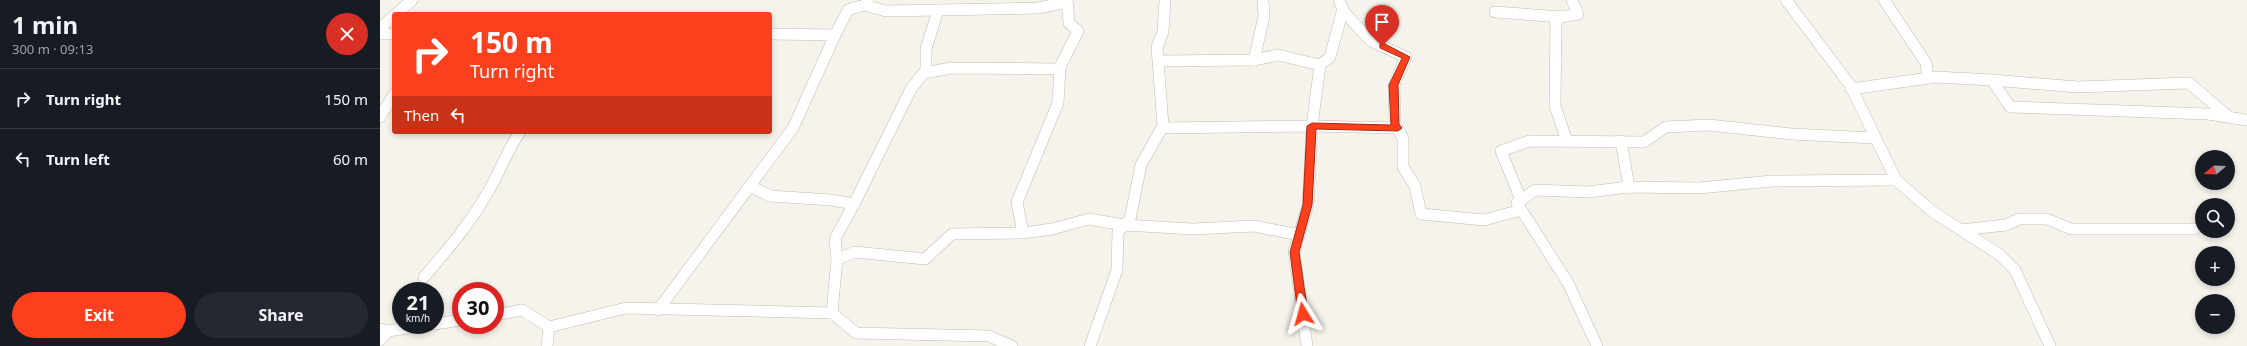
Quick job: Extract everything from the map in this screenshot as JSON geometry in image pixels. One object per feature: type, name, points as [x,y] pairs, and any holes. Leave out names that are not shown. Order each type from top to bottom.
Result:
[{"type":"street","points":[[398,12],[412,0]]},
{"type":"street","points":[[1090,346],[1117,270],[1118,232],[1130,219],[1141,165],[1162,128],[1157,47],[1163,32],[1165,0]]},
{"type":"street","points":[[1254,60],[1264,16],[1264,0]]},
{"type":"street","points":[[1567,141],[1555,106],[1556,18],[1578,14],[1572,0]]},
{"type":"street","points":[[1786,0],[1852,88],[1874,138],[1896,180],[1916,199],[2000,255],[2015,270],[2050,346]]},
{"type":"street","points":[[1884,0],[1926,63],[1928,78]]},
{"type":"street","points":[[658,310],[793,128],[835,35],[848,10],[866,2],[886,11],[1038,8],[1067,1],[1069,23],[1078,31],[1060,70],[1058,103],[1017,202],[1023,232]]},
{"type":"street","points":[[1159,61],[1254,60],[1278,55],[1320,64],[1330,57],[1341,5]]},
{"type":"street","points":[[1341,5],[1371,41],[1406,57],[1394,85],[1395,124],[1403,138],[1402,166],[1415,186],[1421,214],[1484,220],[1521,205],[1535,190],[1588,192],[1628,187],[1698,188],[1772,182],[1896,180]]},
{"type":"street","points":[[832,314],[837,259],[835,239],[911,89],[926,70],[926,49],[938,10]]},
{"type":"street","points":[[1495,12],[1562,17]]},
{"type":"street","points":[[380,28],[392,18]]},
{"type":"street","points":[[380,34],[392,34]]},
{"type":"street","points":[[772,34],[835,35]]},
{"type":"street","points":[[1307,346],[1294,252],[1308,205],[1312,126],[1320,64]]},
{"type":"street","points":[[924,73],[951,68],[1060,70]]},
{"type":"street","points":[[1852,88],[1928,78],[1992,80],[2078,87],[2189,83],[2230,117]]},
{"type":"street","points":[[1992,80],[2010,107],[2208,114],[2247,120]]},
{"type":"street","points":[[380,117],[390,103]]},
{"type":"street","points":[[1597,346],[1568,283],[1521,205],[1501,151],[1529,141],[1644,142],[1666,127],[1709,125],[1791,134],[1874,138]]},
{"type":"street","points":[[1162,128],[1312,126],[1398,128]]},
{"type":"street","points":[[424,277],[459,238],[493,183],[507,150],[519,134]]},
{"type":"street","points":[[1621,141],[1628,187]]},
{"type":"street","points":[[750,186],[770,196],[831,200],[854,204]]},
{"type":"street","points":[[837,259],[855,252],[925,259],[952,234],[1023,232],[1052,228],[1089,219],[1124,225],[1193,229],[1254,226],[1299,235]]},
{"type":"street","points":[[1961,230],[2006,225],[2019,219],[2047,219],[2071,229],[2194,228]]},
{"type":"street","points":[[504,313],[522,310],[549,327],[626,308],[832,314],[856,334],[989,336],[1012,346]]},
{"type":"street","points":[[547,346],[549,327]]},
{"type":"route","points":[[1303,314],[1294,252],[1308,205],[1312,126],[1398,128],[1395,124],[1394,85],[1406,57],[1382,46]]}]
